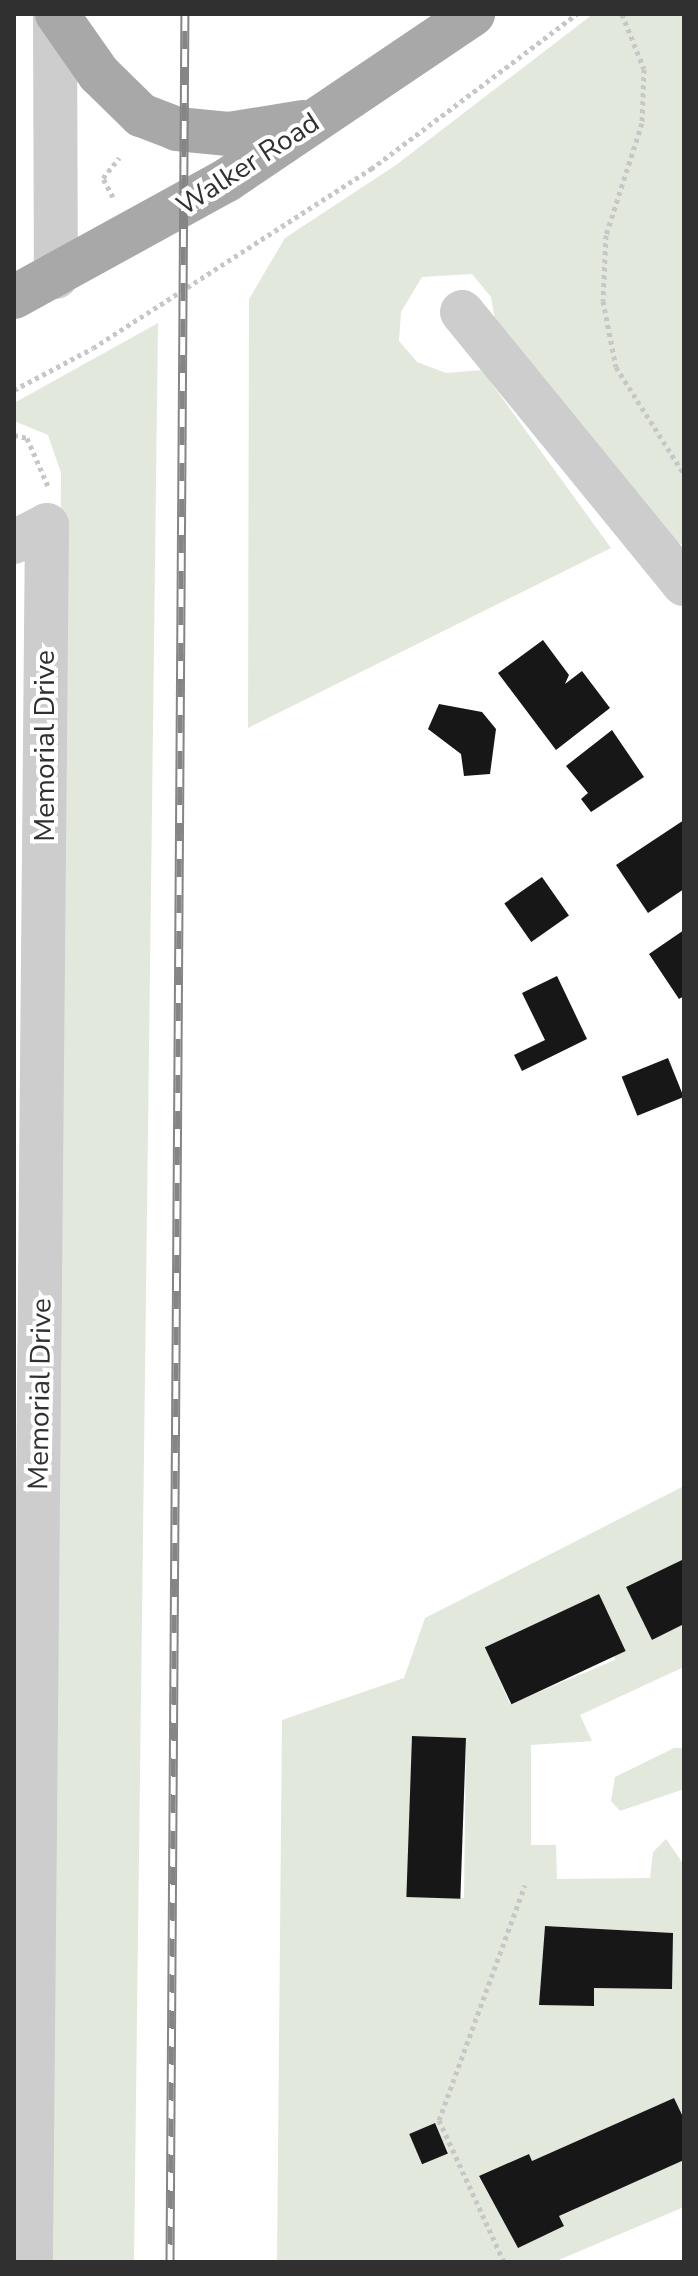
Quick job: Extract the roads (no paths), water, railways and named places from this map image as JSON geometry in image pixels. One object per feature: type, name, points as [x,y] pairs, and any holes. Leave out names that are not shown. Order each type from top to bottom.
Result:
[{"type":"main road","points":[[56,14],[99,74],[141,115],[177,129],[229,134],[317,120]]},
{"type":"main road","name":"Walker Road","points":[[14,297],[144,232],[473,14]]},
{"type":"street","points":[[56,14],[56,277]]},
{"type":"street","points":[[462,312],[684,584]]},
{"type":"street","name":"Memorial Drive","points":[[31,534],[24,1901],[31,2262]]},
{"type":"railway","points":[[170,2262],[185,14]]}]
